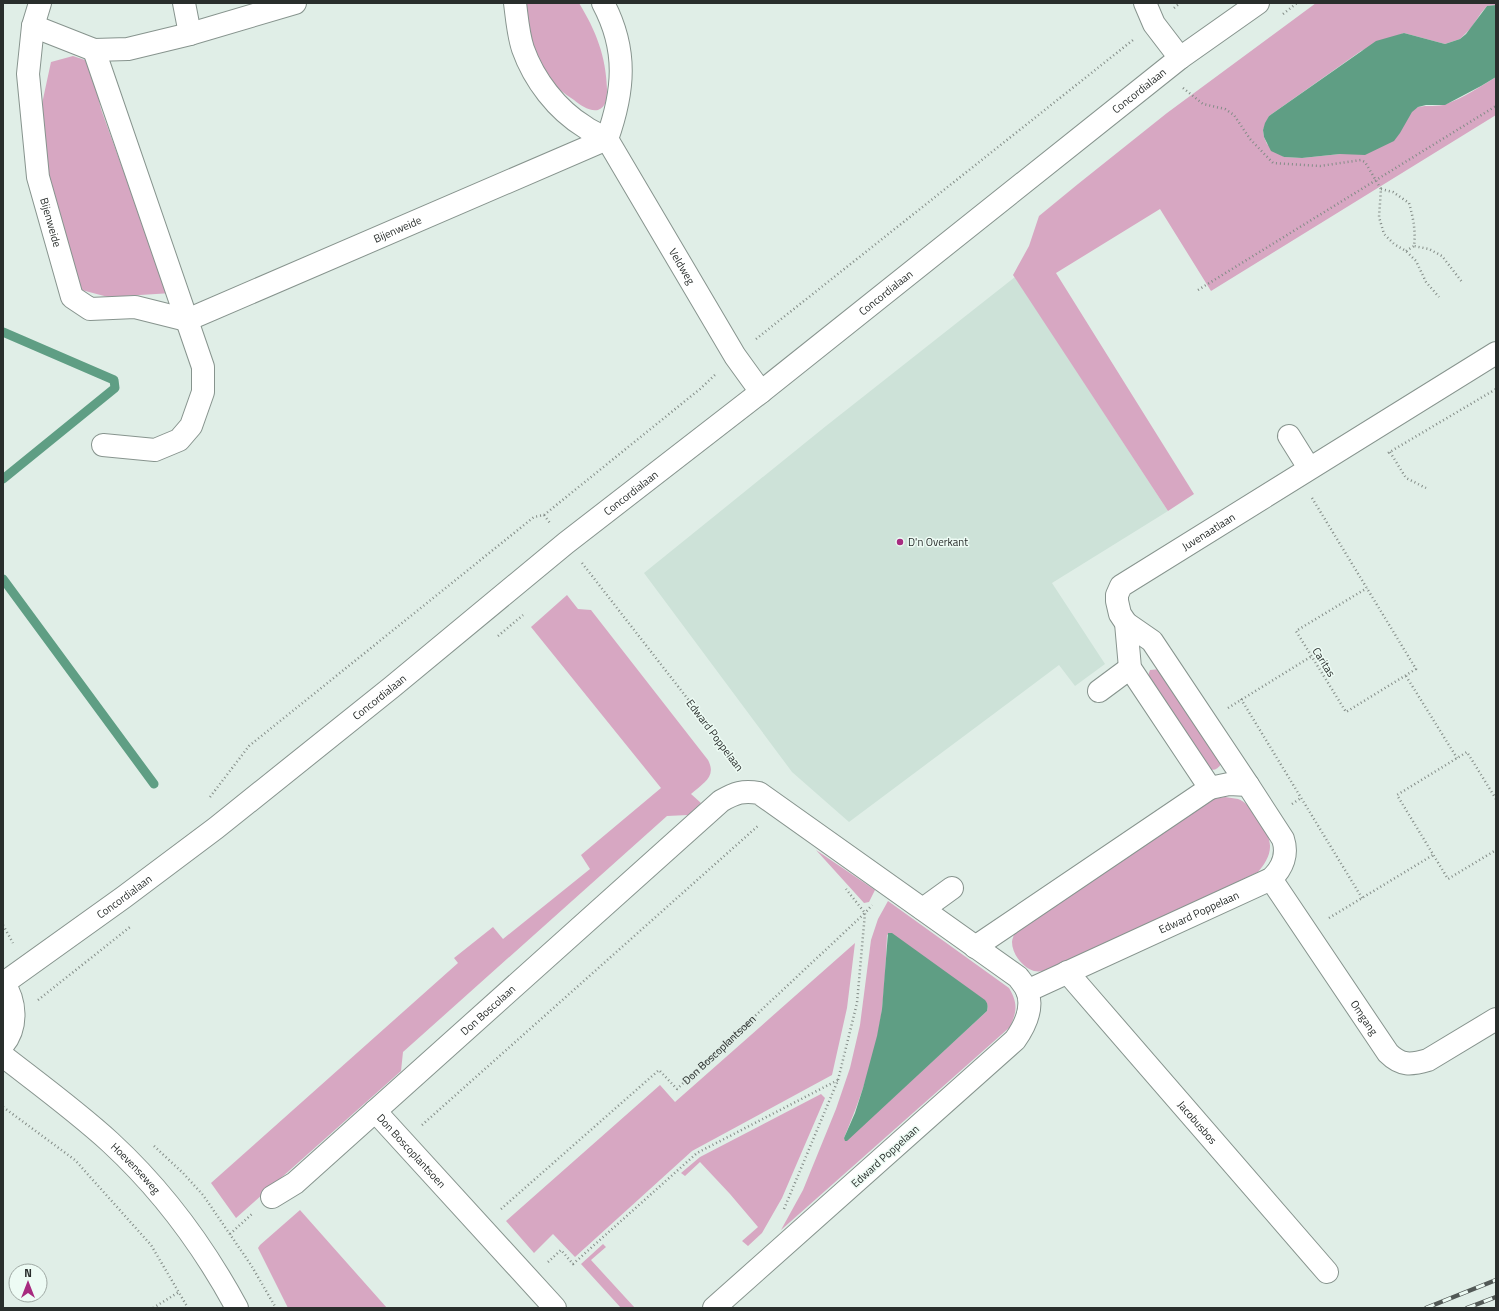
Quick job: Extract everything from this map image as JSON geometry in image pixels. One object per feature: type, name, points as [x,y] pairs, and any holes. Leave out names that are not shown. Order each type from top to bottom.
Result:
[{"type":"street","name":"Bijenweide","points":[[40,3],[33,26],[28,74],[38,177],[72,297],[90,309],[135,307],[188,320],[607,139]]},
{"type":"street","points":[[184,3],[190,34]]},
{"type":"street","points":[[33,26],[94,50],[128,49],[190,34],[295,3]]},
{"type":"street","points":[[515,3],[517,26],[523,49],[533,72],[547,93],[564,112],[584,127],[607,139],[616,114],[621,90],[621,64],[617,39],[609,14],[603,3]]},
{"type":"street","points":[[1145,3],[1154,24],[1180,58]]},
{"type":"street","name":"Concordialaan","points":[[3,983],[124,897],[216,828],[392,687],[566,543],[762,392],[1180,58],[1258,3]]},
{"type":"street","points":[[94,50],[203,367],[203,392],[191,426],[179,440],[155,450],[103,445]]},
{"type":"street","name":"Veldweg","points":[[607,139],[735,356],[762,392]]},
{"type":"street","name":"Juvenaatlaan","points":[[1126,623],[1120,614],[1117,595],[1121,586],[1126,581],[1496,353]]},
{"type":"street","points":[[1289,436],[1303,472]]},
{"type":"street","points":[[1126,623],[1130,668],[1210,788]]},
{"type":"street","points":[[1126,623],[1152,641],[1280,833],[1285,846],[1285,855],[1278,872],[1271,879]]},
{"type":"street","points":[[1099,691],[1130,668]]},
{"type":"street","points":[[975,947],[1210,788],[1229,784],[1248,785]]},
{"type":"street","points":[[748,791],[759,793],[1018,977],[1027,991]]},
{"type":"street","name":"Don Boscolaan","points":[[272,1197],[295,1183],[721,801],[733,794],[748,791]]},
{"type":"street","name":"Omgang","points":[[1271,879],[1388,1052],[1395,1060],[1405,1064],[1416,1064],[1428,1060],[1496,1018]]},
{"type":"street","name":"Edward Poppelaan","points":[[714,1308],[1015,1040],[1025,1025],[1029,1007],[1027,991],[1271,879]]},
{"type":"street","points":[[923,909],[952,888]]},
{"type":"street","name":"Jacobusbos","points":[[1067,972],[1327,1272]]},
{"type":"street","points":[[3,983],[12,1000],[14,1018],[12,1030],[3,1045]]},
{"type":"street","name":"Hoevenseweg","points":[[3,1056],[110,1142],[156,1190],[193,1236],[237,1308]]},
{"type":"street","name":"Don Boscoplantsoen","points":[[375,1111],[555,1308]]},
{"type":"path","points":[[207,801],[249,746],[534,517],[544,516],[700,389],[735,356],[1180,3]]},
{"type":"path","points":[[1183,87],[1203,104],[1225,109],[1234,115],[1250,139],[1273,163],[1320,166],[1361,160],[1365,162],[1381,189],[1379,218],[1384,234],[1416,261],[1426,282],[1438,297]]},
{"type":"path","points":[[1198,290],[1496,106]]},
{"type":"path","points":[[1381,189],[1393,192],[1409,203],[1413,218],[1415,237],[1414,246]]},
{"type":"path","points":[[1406,251],[1414,246],[1429,249],[1442,256],[1462,282]]},
{"type":"path","points":[[1390,452],[1406,478],[1426,488]]},
{"type":"path","points":[[1303,472],[1367,588],[1416,669],[1406,676],[1457,758]]},
{"type":"path","name":"Edward Poppelaan","points":[[544,516],[743,770],[748,791]]},
{"type":"path","name":"Caritas","points":[[1367,588],[1296,631],[1346,712],[1406,676]]},
{"type":"path","points":[[1205,722],[1312,656]]},
{"type":"path","points":[[1241,699],[1362,898]]},
{"type":"path","points":[[1496,800],[1467,752],[1397,795],[1448,879],[1496,850]]},
{"type":"path","points":[[404,1142],[779,807]]},
{"type":"path","points":[[1306,931],[1433,855]]},
{"type":"path","points":[[784,1210],[838,1080],[857,1003],[866,913],[888,885]]},
{"type":"path","name":"Don Boscoplantsoen","points":[[481,1227],[659,1070],[677,1089],[866,913]]},
{"type":"path","points":[[3,925],[14,944],[20,940]]},
{"type":"path","points":[[529,1280],[561,1250],[573,1264],[697,1153],[838,1080]]},
{"type":"path","points":[[3,1107],[75,1160],[151,1245],[188,1308]]},
{"type":"path","points":[[230,1234],[272,1197]]},
{"type":"path","points":[[153,1308],[179,1292]]},
{"type":"shaded area","points":[[525,3],[579,3],[595,34],[605,66],[607,95],[605,104],[601,109],[592,110],[582,106],[559,89],[550,79],[533,46]]},
{"type":"shaded area","points":[[1316,3],[1496,3],[1496,5],[1487,6],[1471,28],[1460,39],[1445,44],[1404,33],[1361,51],[1269,116],[1263,130],[1264,137],[1267,144],[1284,157],[1302,158],[1340,154],[1418,107],[1440,105],[1452,102],[1496,77],[1496,115],[1211,291],[1160,209],[1056,273],[1194,494],[1168,511],[1013,275],[1029,246],[1039,216],[1167,113]]},
{"type":"shaded area","points":[[1496,5],[1496,77],[1445,105],[1426,105],[1418,107],[1412,112],[1394,141],[1365,155],[1340,154],[1302,158],[1284,157],[1271,151],[1264,137],[1263,130],[1269,116],[1376,41],[1404,33],[1445,44],[1460,39],[1466,34],[1487,6]]},
{"type":"shaded area","points":[[73,56],[88,61],[101,109],[131,192],[172,293],[108,297],[74,288],[37,127],[51,62]]},
{"type":"shaded area","name":"D'n Overkant","points":[[1015,277],[1168,511],[1052,583],[1105,664],[1075,686],[1059,665],[849,822],[792,772],[644,573],[826,426]]},
{"type":"shaded area","points":[[567,595],[578,609],[591,610],[708,760],[711,771],[710,775],[704,783],[691,794],[701,803],[688,815],[667,816],[403,1052],[401,1071],[236,1218],[211,1183],[458,963],[454,958],[493,927],[503,939],[590,869],[581,855],[661,788],[531,627]]},
{"type":"shaded area","points":[[1161,669],[1221,764],[1216,769],[1209,769],[1147,679],[1150,670]]},
{"type":"shaded area","points":[[1225,797],[1238,799],[1249,806],[1264,827],[1270,847],[1268,857],[1258,872],[1050,970],[1034,971],[1022,964],[1012,947],[1014,933],[1212,799]]},
{"type":"shaded area","points":[[816,850],[875,890],[869,902],[864,903]]},
{"type":"shaded area","points":[[888,901],[1009,988],[1014,998],[1016,1007],[1014,1016],[1010,1027],[781,1230],[803,1190],[836,1109],[850,1068],[860,1025],[871,940],[878,919]],"holes":[[[890,933],[984,1000],[988,1008],[987,1011],[847,1140],[844,1138],[862,1091],[880,1025],[887,935]]]},
{"type":"shaded area","points":[[888,933],[892,933],[985,1000],[988,1005],[987,1011],[847,1141],[845,1141],[844,1138],[855,1113],[877,1036],[882,1009]]},
{"type":"shaded area","points":[[855,943],[847,1008],[832,1075],[692,1151],[575,1257],[553,1234],[534,1253],[506,1221],[660,1085],[675,1102]]},
{"type":"shaded area","points":[[821,1094],[825,1098],[782,1198],[762,1233],[748,1246],[742,1241],[758,1227],[730,1194],[700,1162],[685,1176],[681,1173],[700,1157]]},
{"type":"shaded area","points":[[300,1210],[387,1308],[288,1308],[258,1248]]},
{"type":"shaded area","points":[[603,1244],[606,1247],[591,1260],[635,1308],[621,1308],[581,1264]]},
{"type":"waterway","points":[[3,332],[114,380],[115,388],[3,479]]},
{"type":"waterway","points":[[3,579],[154,784]]},
{"type":"railway","points":[[1426,1308],[1496,1280]]},
{"type":"railway","points":[[1467,1308],[1496,1297]]},
{"type":"place","name":"D'n Overkant","points":[[900,542]]}]
